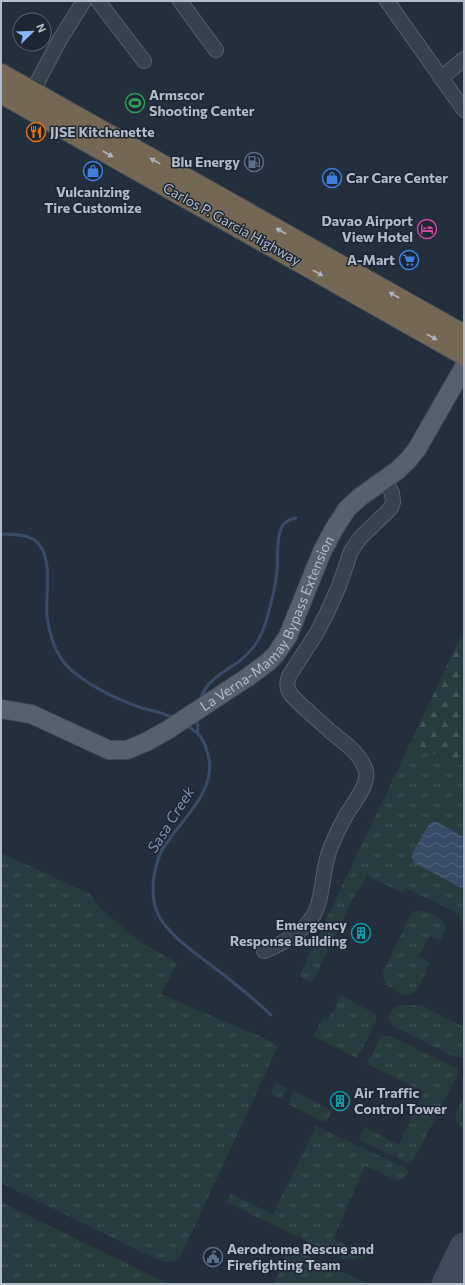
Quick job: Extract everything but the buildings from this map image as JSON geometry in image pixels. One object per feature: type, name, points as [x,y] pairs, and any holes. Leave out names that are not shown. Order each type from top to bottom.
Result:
[{"type":"highway","name":"Carlos P. Garcia Highway","points":[[1,74],[29,99],[154,180],[412,316],[464,336]]},
{"type":"highway","name":"Carlos P. Garcia Highway","points":[[1,93],[29,99]]},
{"type":"highway","name":"Carlos P. Garcia Highway","points":[[412,316],[464,355]]},
{"type":"main road","name":"La Verna-Mamay Bypass Extension","points":[[1,709],[16,710],[31,714],[108,750],[118,751],[132,748],[166,731],[248,678],[268,662],[283,645],[299,612],[322,552],[334,529],[360,497],[385,480],[409,459],[417,449],[464,367]]},
{"type":"street","points":[[29,99],[59,41],[84,1]]},
{"type":"street","points":[[98,1],[144,61]]},
{"type":"street","points":[[180,1],[216,50]]},
{"type":"street","points":[[387,1],[464,110]]},
{"type":"street","points":[[441,78],[464,59]]},
{"type":"street","points":[[264,951],[291,938],[303,928],[312,917],[318,902],[328,855],[344,818],[365,784],[367,776],[360,758],[292,696],[286,683],[326,615],[339,586],[351,551],[360,538],[391,508],[393,502],[392,493],[385,480]]},
{"type":"green space","points":[[464,630],[464,761],[462,766],[425,749],[415,749],[405,754]]},
{"type":"green space","points":[[415,749],[425,749],[462,766],[464,761],[464,930],[459,914],[406,888],[403,893],[367,876],[351,903],[312,983],[299,976],[405,754]]},
{"type":"green space","points":[[1,853],[90,894],[100,908],[139,941],[177,963],[161,994],[266,1039],[278,1046],[180,1258],[172,1262],[160,1261],[1,1183]]},
{"type":"green space","points":[[418,911],[430,913],[438,917],[444,923],[445,930],[441,941],[430,936],[419,956],[430,963],[414,993],[405,995],[385,984],[383,972],[410,916],[414,912]]},
{"type":"green space","points":[[341,995],[373,1013],[376,1017],[376,1022],[357,1058],[313,1036],[323,1018],[328,1020]]},
{"type":"green space","points":[[399,1005],[420,1005],[464,1027],[464,1056],[460,1058],[455,1057],[393,1026],[388,1017],[393,1008]]},
{"type":"green space","points":[[384,1035],[390,1036],[454,1067],[458,1071],[456,1078],[410,1164],[361,1141],[360,1136],[365,1127],[399,1145],[424,1092],[367,1064],[379,1039]]},
{"type":"green space","points":[[276,1082],[287,1089],[279,1098],[271,1094]]},
{"type":"green space","points":[[294,1091],[332,1111],[327,1120],[323,1122],[290,1105],[289,1099]]},
{"type":"green space","points":[[464,1097],[464,1128],[459,1125],[456,1114]]},
{"type":"green space","points":[[316,1126],[407,1169],[408,1172],[404,1179],[398,1181],[365,1166],[333,1239],[367,1254],[361,1259],[346,1260],[226,1202],[230,1194],[273,1214]]},
{"type":"green space","points":[[1,1202],[164,1282],[180,1284],[1,1284]]},
{"type":"green space","points":[[293,1251],[300,1252],[368,1284],[273,1284],[289,1253]]},
{"type":"water","points":[[432,822],[437,822],[464,837],[464,889],[414,863],[412,859],[412,854],[428,826]]},
{"type":"waterway","points":[[200,701],[203,693],[211,681],[242,659],[254,646],[260,635],[265,624],[274,588],[277,570],[279,535],[283,525],[286,522],[296,518]]},
{"type":"waterway","points":[[1,534],[29,537],[36,541],[42,548],[45,556],[48,577],[47,617],[49,628],[57,650],[62,660],[69,668],[78,676],[110,695],[142,708],[174,718]]},
{"type":"waterway","points":[[197,719],[198,733]]},
{"type":"waterway","name":"Sasa Creek","points":[[186,725],[195,731],[205,744],[210,766],[208,778],[205,789],[193,809],[162,850],[155,872],[153,888],[154,903],[160,918],[175,936],[271,1015]]},
{"type":"taxiway","points":[[446,1284],[464,1247]]},
{"type":"place","name":"Armscor Shooting Center","points":[[135,103]]},
{"type":"place","name":"JJSE Kitchenette","points":[[36,132]]},
{"type":"place","name":"Blu Energy","points":[[254,162]]},
{"type":"place","name":"Vulcanizing Tire Customize","points":[[93,171]]},
{"type":"place","name":"Car Care Center","points":[[332,178]]},
{"type":"place","name":"Davao Airport View Hotel","points":[[427,229]]},
{"type":"place","name":"A-Mart","points":[[409,260]]},
{"type":"place","name":"Emergency Response Building","points":[[361,933]]},
{"type":"place","name":"Air Traffic Control Tower","points":[[340,1101]]},
{"type":"place","name":"Aerodrome Rescue and Firefighting Team","points":[[213,1257]]}]
